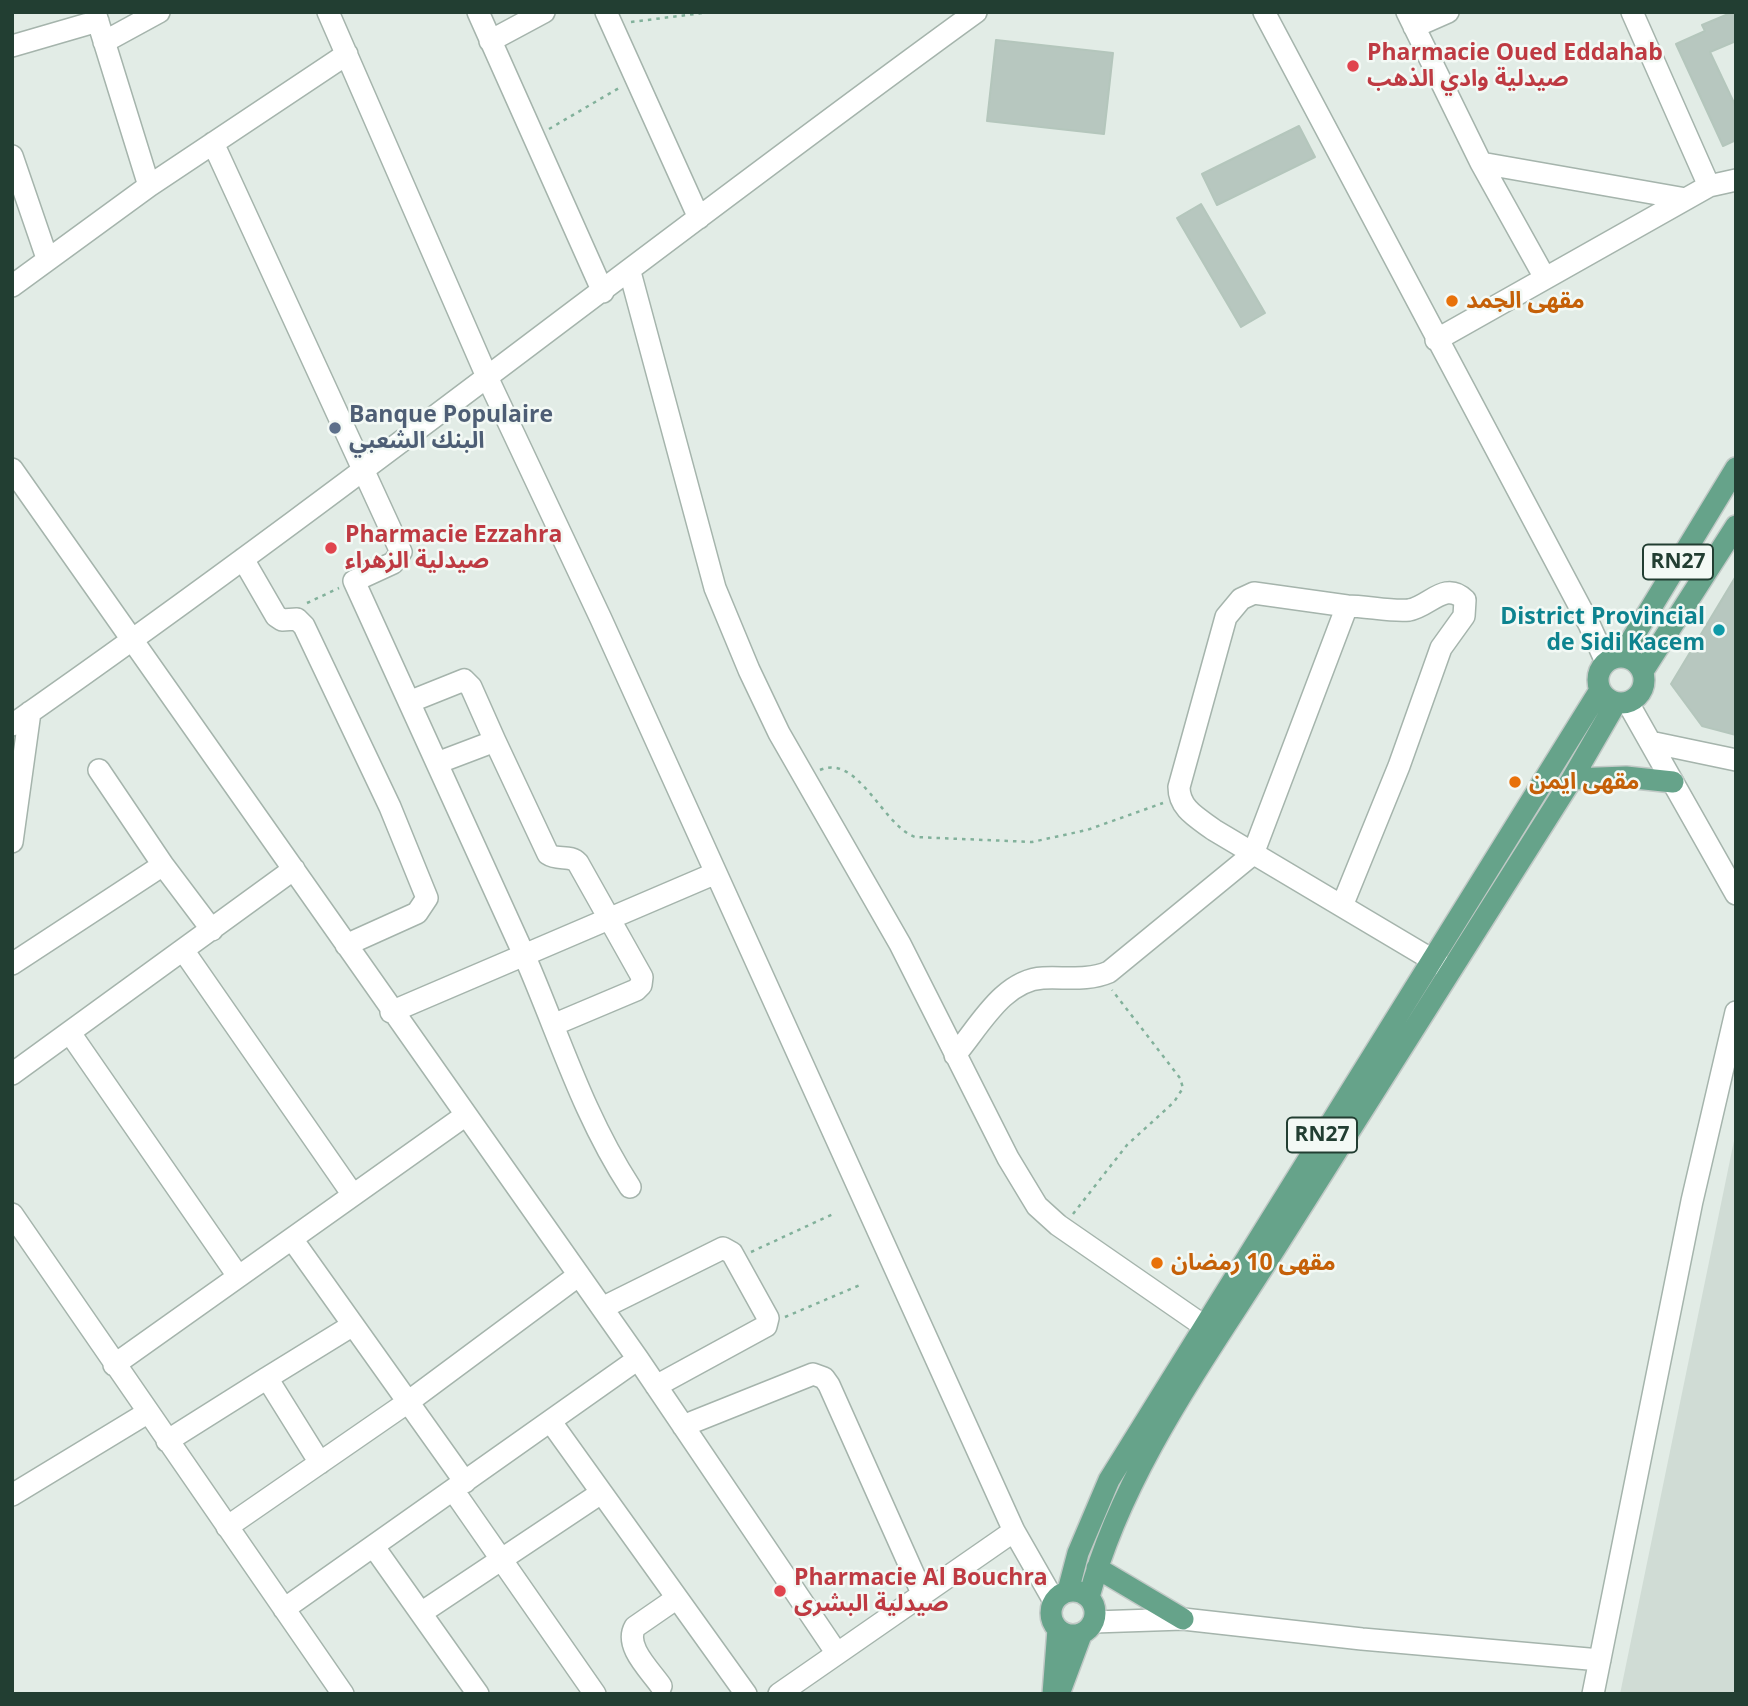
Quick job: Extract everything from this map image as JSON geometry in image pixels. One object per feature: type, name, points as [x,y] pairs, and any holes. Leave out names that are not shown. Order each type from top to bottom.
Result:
[{"type":"main road","name":"RN27","points":[[1614,699],[1598,675],[1613,659],[1736,468]]},
{"type":"main road","name":"RN27","points":[[1088,1629],[1096,1609],[1089,1597],[1097,1568],[1124,1498],[1213,1329],[1430,960],[1614,699],[1640,694],[1643,671],[1736,526]]},
{"type":"main road","points":[[1613,659],[1634,661],[1643,671]]},
{"type":"main road","name":"RN27","points":[[1052,1694],[1058,1629],[1051,1616],[1109,1480],[1213,1329],[1451,971],[1572,779],[1614,699]]},
{"type":"main road","points":[[1572,779],[1626,778],[1673,782]]},
{"type":"main road","points":[[1097,1568],[1183,1619]]},
{"type":"main road","points":[[1061,1596],[1081,1592],[1089,1597]]},
{"type":"main road","points":[[1058,1629],[1071,1636],[1088,1629]]},
{"type":"main road","points":[[1059,1694],[1088,1629]]},
{"type":"street","points":[[104,42],[159,12]]},
{"type":"street","points":[[328,12],[488,379],[716,873],[1014,1531],[1061,1596]]},
{"type":"street","points":[[478,12],[603,292]]},
{"type":"street","points":[[491,41],[544,12]]},
{"type":"street","points":[[1265,12],[1436,340],[1589,624],[1613,659]]},
{"type":"street","points":[[1448,12],[1411,20],[1481,163],[1545,278]]},
{"type":"street","points":[[1632,12],[1709,186]]},
{"type":"street","points":[[12,725],[135,640],[488,379],[971,14]]},
{"type":"street","points":[[12,46],[96,17],[149,186]]},
{"type":"street","points":[[609,18],[699,218]]},
{"type":"street","points":[[12,286],[149,186],[347,54]]},
{"type":"street","points":[[213,143],[401,552],[393,563],[354,581],[524,955],[597,1134],[630,1187]]},
{"type":"street","points":[[12,156],[47,258]]},
{"type":"street","points":[[1481,163],[1686,199]]},
{"type":"street","points":[[1436,340],[1709,186],[1736,180]]},
{"type":"street","points":[[629,272],[716,588],[748,670],[900,944],[1024,1187],[1037,1206],[1081,1244],[1213,1329]]},
{"type":"street","points":[[12,469],[135,640],[391,1012],[638,1359],[836,1652]]},
{"type":"street","points":[[243,559],[276,616],[282,620],[293,618],[304,626],[390,807],[427,898],[417,913],[346,945]]},
{"type":"street","points":[[1342,906],[1399,766],[1441,648],[1464,616],[1466,606],[1461,596],[1444,593],[1410,610],[1347,606],[1254,593],[1232,608],[1226,617],[1179,786],[1179,796],[1189,811],[1253,854],[1451,971]]},
{"type":"street","points":[[955,1055],[1001,1000],[1021,982],[1101,976],[1116,967],[1253,854],[1347,606]]},
{"type":"street","points":[[410,702],[464,680],[471,687],[548,854],[575,860],[642,977],[641,985],[636,990],[553,1025]]},
{"type":"street","points":[[1614,699],[1650,742],[1736,894]]},
{"type":"street","points":[[12,842],[30,712]]},
{"type":"street","points":[[437,764],[495,741]]},
{"type":"street","points":[[1650,742],[1736,760]]},
{"type":"street","points":[[99,770],[212,930]]},
{"type":"street","points":[[12,964],[163,864]]},
{"type":"street","points":[[12,1074],[294,869]]},
{"type":"street","points":[[391,1012],[716,873]]},
{"type":"street","points":[[183,950],[353,1195]]},
{"type":"street","points":[[1593,1694],[1692,1201],[1736,1012]]},
{"type":"street","points":[[70,1033],[238,1276]]},
{"type":"street","points":[[114,1365],[466,1115]]},
{"type":"street","points":[[12,1214],[147,1413],[344,1694]]},
{"type":"street","points":[[292,1239],[408,1402],[502,1558],[596,1694]]},
{"type":"street","points":[[602,1308],[723,1248],[735,1259],[768,1318],[766,1326],[656,1386]]},
{"type":"street","points":[[227,1527],[408,1402],[579,1275]]},
{"type":"street","points":[[167,1441],[353,1325]]},
{"type":"street","points":[[284,1609],[638,1359]]},
{"type":"street","points":[[683,1426],[813,1374],[820,1376],[829,1385],[922,1593]]},
{"type":"street","points":[[267,1378],[320,1463]]},
{"type":"street","points":[[12,1495],[147,1413]]},
{"type":"street","points":[[551,1422],[746,1694]]},
{"type":"street","points":[[421,1613],[601,1493]]},
{"type":"street","points":[[779,1694],[1014,1531]]},
{"type":"street","points":[[374,1547],[478,1694]]},
{"type":"street","points":[[658,1691],[631,1639],[635,1627],[677,1598]]},
{"type":"street","points":[[1088,1629],[1183,1619],[1362,1639],[1600,1660]]},
{"type":"path","points":[[609,18],[711,12]]},
{"type":"path","points":[[534,138],[636,78]]},
{"type":"path","points":[[293,618],[306,604],[354,581]]},
{"type":"path","points":[[805,777],[832,766],[847,771],[902,830],[915,837],[942,836],[1009,843],[1057,838],[1179,796]]},
{"type":"path","points":[[1063,1228],[1127,1145],[1174,1102],[1183,1088],[1180,1078],[1101,976]]},
{"type":"path","points":[[735,1259],[833,1214]]},
{"type":"path","points":[[766,1326],[860,1285]]},
{"type":"shaded area","points":[[1736,1131],[1736,1694],[1620,1694]]},
{"type":"building","points":[[1736,12],[1736,41],[1710,52],[1736,107],[1736,140],[1723,146],[1676,44],[1705,31],[1702,25]]},
{"type":"building","points":[[996,40],[1113,53],[1104,134],[987,121]]},
{"type":"building","points":[[1299,126],[1315,157],[1217,205],[1202,174]]},
{"type":"building","points":[[1201,204],[1265,313],[1241,327],[1177,218]]},
{"type":"building","name":"District Provincial de Sidi Kacem","points":[[1736,576],[1736,735],[1702,726],[1671,684]]},
{"type":"place","name":"Pharmacie Oued Eddahab صيدلية وادي الذهب","points":[[1353,66]]},
{"type":"place","name":"مقهى الجمد","points":[[1452,301]]},
{"type":"place","name":"Banque Populaire البنك الشعبي","points":[[335,428]]},
{"type":"place","name":"Pharmacie Ezzahra صيدلية الزهراء","points":[[331,548]]},
{"type":"place","name":"District Provincial de Sidi Kacem","points":[[1719,630]]},
{"type":"place","name":"مقهى ايمن","points":[[1515,782]]},
{"type":"place","name":"مقهى 10 رمضان","points":[[1157,1263]]},
{"type":"place","name":"Pharmacie Al Bouchra صيدلية البشرى","points":[[780,1591]]}]
